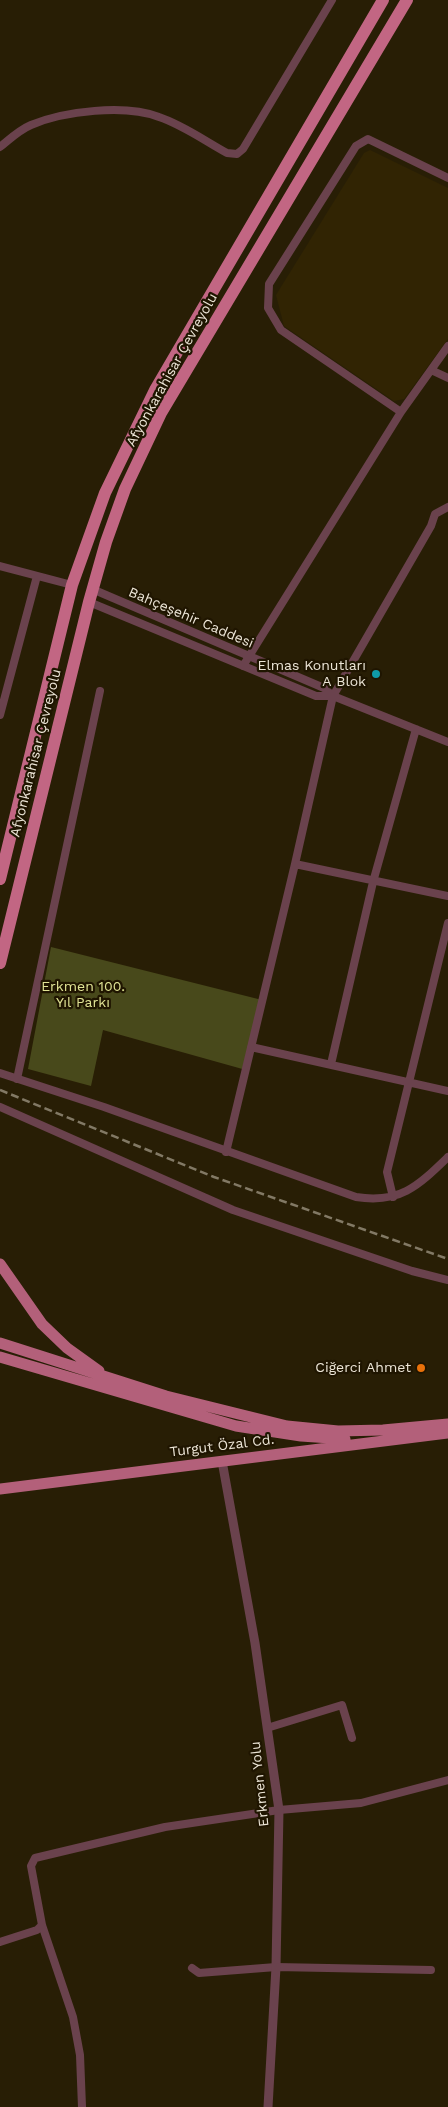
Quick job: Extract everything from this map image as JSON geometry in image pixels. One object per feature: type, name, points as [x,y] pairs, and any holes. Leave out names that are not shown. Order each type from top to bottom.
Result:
[{"type":"highway","name":"Afyonkarahisar Çevreyolu","points":[[0,879],[72,585],[104,493],[155,390],[383,0]]},
{"type":"highway","name":"Afyonkarahisar Çevreyolu","points":[[0,963],[92,589],[122,498],[161,413],[407,0]]},
{"type":"main road","points":[[0,1264],[42,1324],[67,1348],[106,1377]]},
{"type":"main road","points":[[0,1343],[175,1398],[288,1426],[381,1436]]},
{"type":"main road","points":[[0,1356],[236,1426],[301,1436],[381,1436]]},
{"type":"main road","name":"Turgut Özal Cd.","points":[[0,1489],[222,1461],[448,1424]]},
{"type":"main road","name":"Turgut Özal Cd.","points":[[381,1436],[448,1433]]},
{"type":"street","points":[[0,147],[18,132],[45,120],[85,112],[121,111],[158,116],[227,153],[237,154],[243,149],[332,0]]},
{"type":"street","points":[[401,412],[281,330],[268,308],[269,284],[356,146],[368,139],[448,178]]},
{"type":"street","points":[[243,666],[401,412],[448,346]]},
{"type":"street","points":[[431,370],[448,378]]},
{"type":"street","points":[[226,1152],[333,696],[431,526],[435,514],[448,507]]},
{"type":"street","points":[[0,566],[72,585]]},
{"type":"street","points":[[0,715],[37,576]]},
{"type":"street","name":"Bahçeşehir Caddesi","points":[[92,589],[324,688],[333,696],[448,742]]},
{"type":"street","name":"Bahçeşehir Caddesi","points":[[89,602],[316,696],[333,696]]},
{"type":"street","points":[[17,1079],[100,691]]},
{"type":"street","points":[[331,1064],[373,882],[416,729]]},
{"type":"street","points":[[295,864],[373,882],[448,896]]},
{"type":"street","points":[[393,1197],[387,1172],[448,923]]},
{"type":"street","points":[[251,1047],[448,1091]]},
{"type":"street","points":[[0,1073],[104,1107],[356,1197],[381,1199],[393,1197],[423,1181],[448,1157]]},
{"type":"street","points":[[0,1107],[233,1210],[412,1272],[448,1280]]},
{"type":"street","name":"Erkmen Yolu","points":[[222,1461],[255,1643],[279,1810],[276,1967],[268,2107]]},
{"type":"street","points":[[267,1728],[342,1705],[352,1738]]},
{"type":"street","points":[[82,2107],[80,2054],[73,2018],[42,1925],[32,1866],[35,1858],[165,1827],[279,1810],[361,1803],[448,1780]]},
{"type":"street","points":[[0,1942],[36,1930],[42,1925]]},
{"type":"street","points":[[192,1968],[199,1973],[276,1967],[431,1970]]},
{"type":"shaded area","points":[[370,150],[448,188],[448,339],[404,399],[394,401],[284,326],[276,295],[364,153]]},
{"type":"green space","name":"Erkmen 100. Yıl Parkı","points":[[51,947],[262,1000],[246,1070],[103,1030],[91,1086],[28,1069]]},
{"type":"railway","points":[[0,1090],[214,1177],[448,1259]]},
{"type":"place","name":"Elmas Konutları A Blok","points":[[376,674]]},
{"type":"place","name":"Ciğerci Ahmet","points":[[421,1368]]}]
